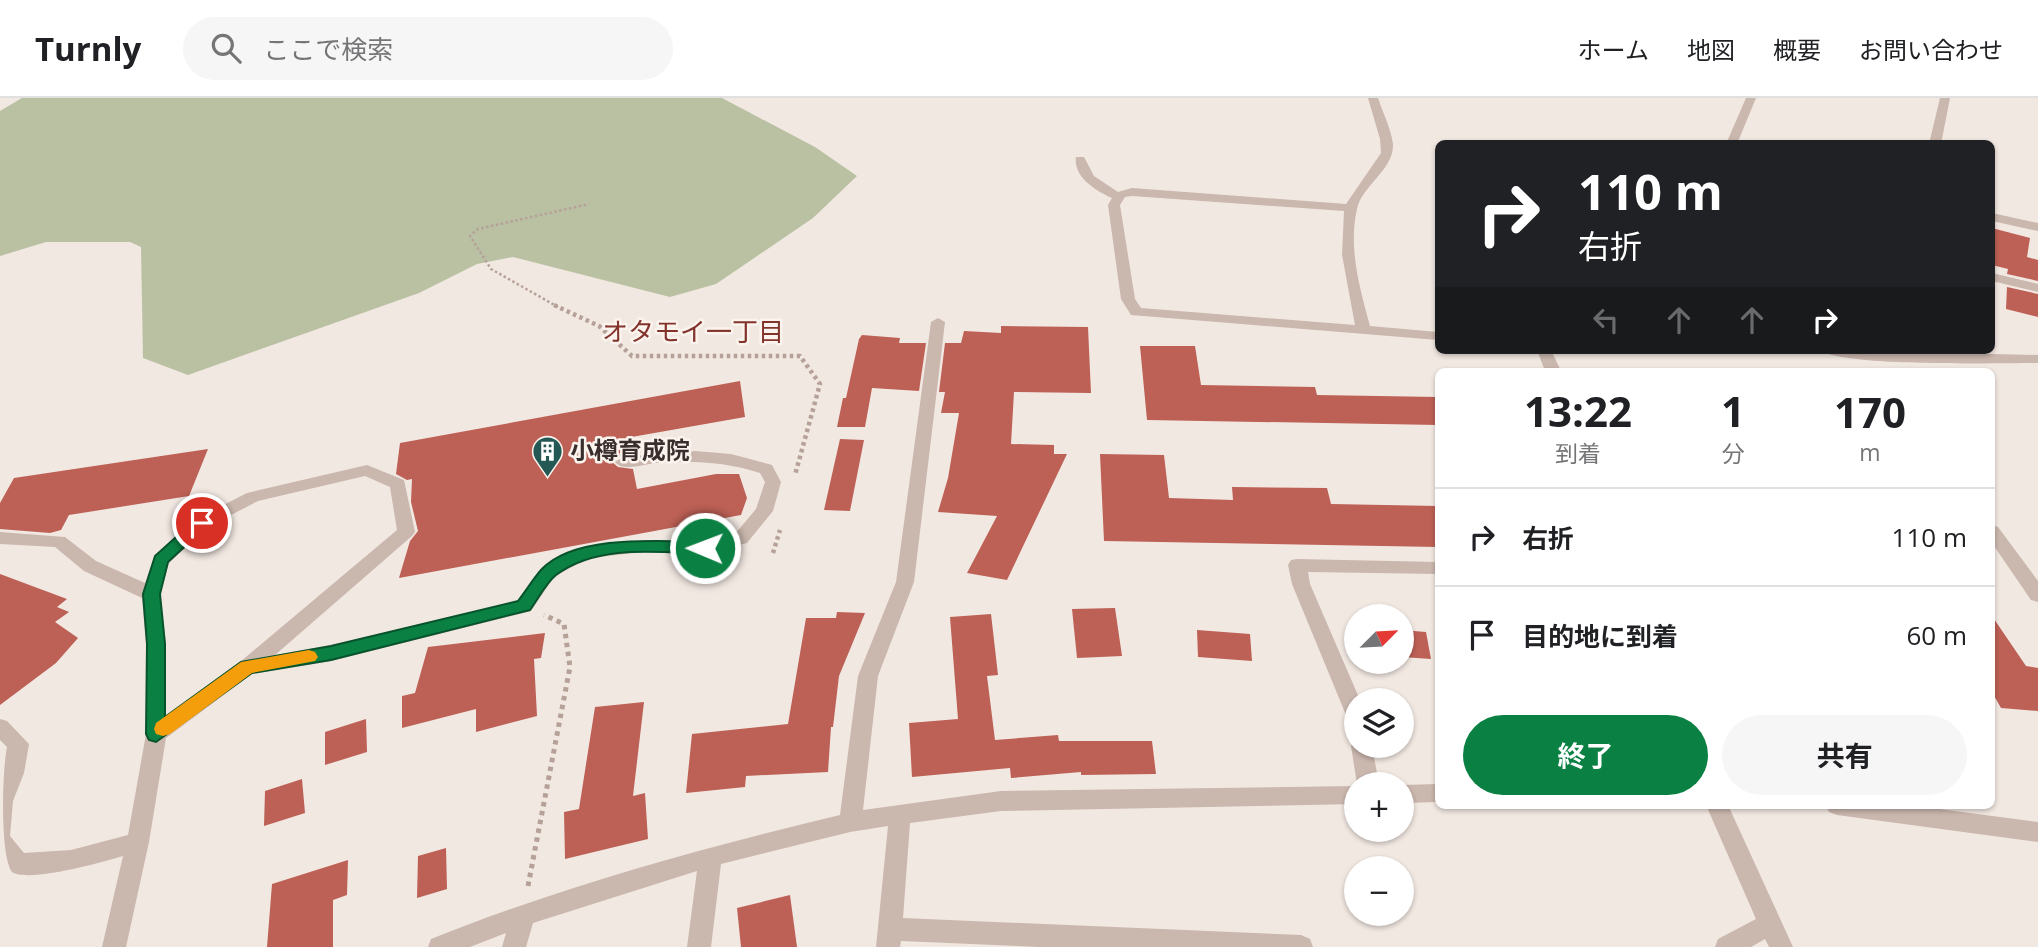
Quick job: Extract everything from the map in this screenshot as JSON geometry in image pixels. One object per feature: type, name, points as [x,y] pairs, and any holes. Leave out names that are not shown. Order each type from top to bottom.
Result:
[{"type":"street","points":[[1364,331],[1348,266],[1351,208],[1360,186],[1381,166],[1388,146],[1373,98]]},
{"type":"street","points":[[1733,140],[1751,98]]},
{"type":"street","points":[[1936,140],[1945,98]]},
{"type":"street","points":[[1080,159],[1082,167],[1100,188],[1119,197]]},
{"type":"street","points":[[1351,208],[1132,192],[1119,197],[1114,205],[1128,299],[1136,312],[1435,336]]},
{"type":"street","points":[[1995,218],[2038,227]]},
{"type":"street","points":[[1995,278],[2038,288]]},
{"type":"street","points":[[850,822],[868,676],[905,582],[938,322]]},
{"type":"street","points":[[1851,354],[1880,359],[2038,359]]},
{"type":"street","points":[[247,667],[331,653],[524,606],[548,572],[584,552],[644,546],[705,548],[741,539],[764,511],[773,482],[766,470],[739,459],[662,456],[623,463]]},
{"type":"street","points":[[114,947],[138,842],[156,734],[156,644],[151,594],[161,560],[202,523],[253,496],[367,470],[398,484],[406,531],[247,667],[156,734]]},
{"type":"street","points":[[1995,535],[2038,595]]},
{"type":"street","points":[[0,538],[59,541],[90,566],[151,594]]},
{"type":"street","points":[[1344,688],[1300,584],[1297,565],[1435,568]]},
{"type":"street","points":[[0,727],[18,744],[13,774],[2,801],[0,834]]},
{"type":"street","points":[[1414,794],[1435,793]]},
{"type":"street","points":[[440,947],[523,915],[710,856],[850,822],[1001,801],[1344,795]]},
{"type":"street","points":[[1719,809],[1781,947]]},
{"type":"street","points":[[1867,809],[2038,832]]},
{"type":"street","points":[[900,815],[889,938],[1301,947]]},
{"type":"street","points":[[0,840],[19,864],[71,860],[138,842]]},
{"type":"street","points":[[699,947],[710,856]]},
{"type":"street","points":[[514,947],[523,915]]},
{"type":"street","points":[[1727,947],[1770,924]]},
{"type":"path","points":[[589,204],[478,229],[470,236],[491,269],[537,297],[598,326],[632,356],[800,356],[820,384],[795,475]]},
{"type":"path","points":[[774,553],[781,527]]},
{"type":"path","points":[[523,915],[570,667],[564,624],[524,606]]},
{"type":"green space","points":[[22,98],[722,98],[815,147],[857,176],[813,218],[716,284],[670,297],[513,257],[477,264],[419,293],[188,375],[143,358],[141,247],[130,242],[46,242],[0,256],[0,111]]},
{"type":"building","points":[[1995,229],[2030,238],[2027,257],[2038,260],[2038,281],[2007,274],[2008,269],[1995,266]]},
{"type":"building","points":[[2007,287],[2038,294],[2038,317],[2006,309]]},
{"type":"building","points":[[1001,326],[1088,327],[1091,393],[1014,392],[1011,444],[1054,445],[1054,454],[1067,454],[1007,580],[967,573],[997,516],[938,512],[948,478],[959,413],[941,413],[945,392],[939,392],[945,343],[961,343],[964,331],[1001,333]]},
{"type":"building","points":[[862,335],[900,338],[899,343],[926,343],[919,391],[872,388],[865,427],[837,427],[859,339]]},
{"type":"building","points":[[1140,346],[1195,346],[1201,385],[1315,387],[1317,395],[1435,397],[1435,425],[1147,420]]},
{"type":"building","name":"小樽育成院","points":[[740,381],[745,417],[626,438],[629,454],[612,462],[618,467],[633,469],[637,489],[716,474],[739,474],[747,498],[741,515],[399,578],[410,541],[418,531],[411,502],[412,479],[407,480],[396,474],[400,443]]},
{"type":"building","points":[[840,439],[864,440],[850,511],[824,510]]},
{"type":"building","points":[[208,449],[189,496],[69,515],[61,530],[50,533],[0,529],[0,503],[14,478]]},
{"type":"building","points":[[1100,454],[1164,455],[1169,498],[1233,500],[1232,487],[1327,488],[1331,504],[1435,506],[1435,547],[1104,541]]},
{"type":"building","points":[[0,574],[67,599],[57,607],[69,612],[55,622],[78,638],[56,663],[0,705]]},
{"type":"building","points":[[1115,608],[1122,656],[1077,658],[1072,609]]},
{"type":"building","points":[[837,612],[865,613],[839,676],[831,727],[828,772],[746,776],[745,787],[686,793],[692,734],[788,724],[806,618],[836,618]]},
{"type":"building","points":[[991,614],[998,675],[987,676],[995,740],[1058,735],[1059,741],[1152,741],[1156,774],[1081,775],[1081,772],[1011,778],[1010,768],[912,777],[909,723],[958,719],[950,617]]},
{"type":"building","points":[[1995,620],[2026,666],[2038,668],[2038,711],[2001,708],[1995,697]]},
{"type":"building","points":[[1197,630],[1250,634],[1252,661],[1198,657]]},
{"type":"building","points":[[1414,631],[1426,632],[1431,659],[1414,658]]},
{"type":"building","points":[[545,633],[541,658],[534,659],[537,716],[476,732],[476,709],[402,728],[402,696],[415,693],[428,647]]},
{"type":"building","points":[[644,702],[633,796],[645,793],[648,839],[565,859],[564,812],[579,809],[595,707]]},
{"type":"building","points":[[366,719],[367,752],[325,765],[325,732]]},
{"type":"building","points":[[302,779],[305,813],[264,826],[265,791]]},
{"type":"building","points":[[446,848],[447,889],[417,898],[418,856]]},
{"type":"building","points":[[348,860],[347,895],[333,900],[333,947],[267,947],[272,884]]},
{"type":"building","points":[[790,895],[797,947],[741,947],[737,908]]},
{"type":"slow traffic","points":[[163,729],[247,667],[309,657]]},
{"type":"place","name":"小樽育成院","points":[[547,478]]},
{"type":"district","name":"オタモイ一丁目","points":[[693,332]]},
{"type":"route","points":[[202,523],[161,560],[151,594],[156,644],[156,734],[247,667],[331,653],[524,606],[548,572],[584,552],[644,546],[705,548]]}]
